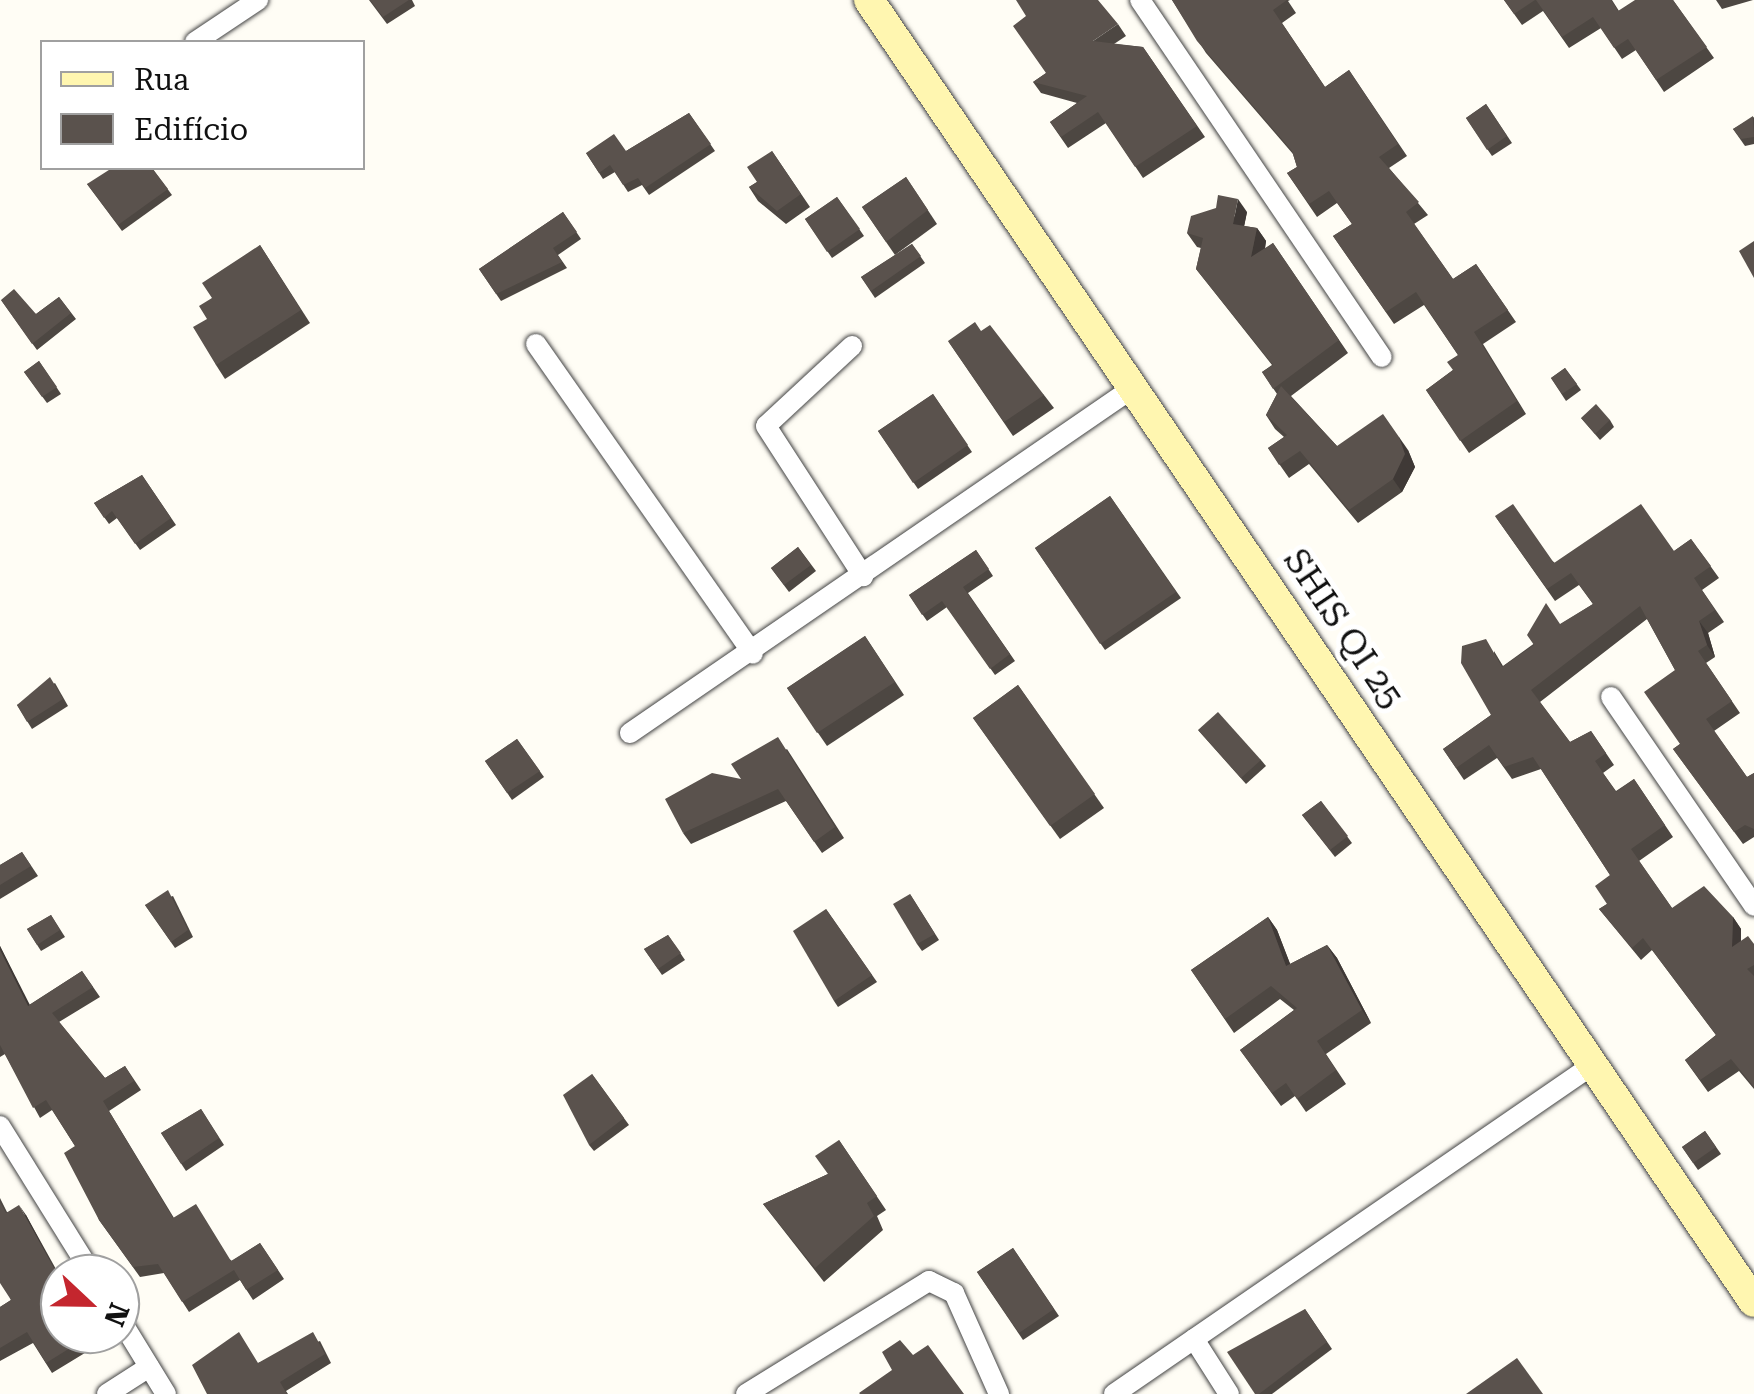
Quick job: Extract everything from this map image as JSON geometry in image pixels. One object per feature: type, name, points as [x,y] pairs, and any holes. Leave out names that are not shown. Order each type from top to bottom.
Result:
[{"type":"street","points":[[198,40],[258,0]]},
{"type":"street","name":"SHIS QI 25","points":[[869,0],[1754,1302]]},
{"type":"street","points":[[1140,0],[1382,357]]},
{"type":"street","points":[[536,344],[752,654]]},
{"type":"street","points":[[852,346],[766,426],[864,576]]},
{"type":"street","points":[[630,733],[752,654],[1133,388]]},
{"type":"street","points":[[1612,697],[1754,906]]},
{"type":"street","points":[[1114,1394],[1594,1064]]},
{"type":"street","points":[[0,1126],[80,1254]]},
{"type":"street","points":[[746,1394],[929,1281],[954,1293],[999,1394]]},
{"type":"street","points":[[1194,1339],[1229,1394]]},
{"type":"street","points":[[140,1350],[166,1394]]},
{"type":"street","points":[[107,1394],[150,1366]]},
{"type":"building","points":[[370,0],[409,0],[383,17]]},
{"type":"building","points":[[1016,0],[1098,0],[1118,24],[1093,41],[1143,47],[1197,126],[1135,167],[1098,112],[1061,137],[1050,122],[1087,96],[1033,82],[1046,73],[1013,26],[1026,16]]},
{"type":"building","points":[[1172,0],[1287,0],[1273,10],[1325,87],[1349,70],[1398,144],[1379,157],[1419,202],[1406,212],[1453,279],[1476,264],[1508,310],[1474,332],[1517,401],[1460,441],[1426,390],[1453,370],[1447,362],[1458,355],[1416,292],[1386,312],[1333,236],[1352,224],[1329,191],[1309,204],[1287,173],[1297,167],[1292,151],[1197,41]]},
{"type":"building","points":[[1504,0],[1535,0],[1514,14]]},
{"type":"building","points":[[1536,0],[1611,0],[1618,11],[1635,0],[1673,0],[1707,47],[1656,80],[1628,39],[1614,48],[1593,17],[1562,37]]},
{"type":"building","points":[[1486,104],[1507,136],[1487,150],[1466,118]]},
{"type":"building","points":[[689,113],[711,144],[645,188],[638,178],[623,185],[610,165],[599,173],[586,153],[614,134],[626,151]]},
{"type":"building","points":[[1753,116],[1754,137],[1741,139],[1733,129]]},
{"type":"building","points":[[772,151],[801,194],[777,211],[749,187],[757,182],[747,167]]},
{"type":"building","points":[[109,170],[154,170],[168,189],[118,225],[87,184]]},
{"type":"building","points":[[906,177],[928,210],[886,242],[862,207]]},
{"type":"building","points":[[1218,195],[1238,199],[1233,224],[1257,228],[1251,257],[1273,243],[1339,340],[1273,389],[1262,372],[1273,365],[1196,269],[1203,238],[1187,233],[1191,216],[1216,208]]},
{"type":"building","points":[[837,197],[860,229],[827,252],[805,219]]},
{"type":"building","points":[[563,212],[577,232],[553,248],[562,262],[496,294],[479,269]]},
{"type":"building","points":[[1754,241],[1754,278],[1739,251]]},
{"type":"building","points":[[912,244],[921,256],[871,291],[861,277]]},
{"type":"building","points":[[260,245],[301,310],[216,365],[193,327],[207,319],[199,306],[212,298],[202,283]]},
{"type":"building","points":[[14,289],[36,314],[59,297],[71,313],[32,344],[1,300]]},
{"type":"building","points":[[975,322],[981,331],[990,325],[1044,395],[1004,422],[948,341]]},
{"type":"building","points":[[39,361],[57,387],[42,397],[24,372]]},
{"type":"building","points":[[1565,368],[1577,384],[1562,394],[1551,378]]},
{"type":"building","points":[[1281,386],[1337,446],[1383,414],[1405,454],[1393,479],[1349,510],[1300,451],[1279,465],[1268,448],[1287,435],[1266,415]]},
{"type":"building","points":[[933,394],[968,445],[913,483],[878,431]]},
{"type":"building","points":[[1596,404],[1610,420],[1595,434],[1581,418]]},
{"type":"building","points":[[142,475],[171,518],[135,544],[112,511],[104,518],[94,503]]},
{"type":"building","points":[[1110,496],[1176,592],[1100,644],[1035,548]]},
{"type":"building","points":[[1513,504],[1554,563],[1641,504],[1674,551],[1691,539],[1711,566],[1694,578],[1715,610],[1699,621],[1707,645],[1698,651],[1732,701],[1706,719],[1747,777],[1754,773],[1754,829],[1745,825],[1734,832],[1673,749],[1680,744],[1644,692],[1675,670],[1640,606],[1531,690],[1570,742],[1591,731],[1606,753],[1595,761],[1616,792],[1634,779],[1665,825],[1631,849],[1672,908],[1704,886],[1733,917],[1732,947],[1748,936],[1754,944],[1754,965],[1747,969],[1754,976],[1754,1087],[1731,1059],[1700,1080],[1685,1060],[1716,1035],[1643,938],[1632,948],[1599,909],[1607,904],[1595,886],[1610,875],[1533,757],[1504,767],[1489,745],[1456,768],[1443,749],[1491,715],[1461,663],[1462,646],[1486,639],[1502,667],[1534,645],[1527,635],[1546,603],[1560,624],[1593,604],[1571,573],[1547,589],[1495,516]]},
{"type":"building","points":[[798,547],[811,565],[784,585],[771,568]]},
{"type":"building","points":[[976,550],[989,569],[963,587],[1010,654],[990,669],[942,601],[922,615],[909,595]]},
{"type":"building","points":[[865,636],[895,682],[817,733],[787,688]]},
{"type":"building","points":[[50,677],[63,699],[27,722],[17,705]]},
{"type":"building","points":[[1018,685],[1095,794],[1050,826],[973,718]]},
{"type":"building","points":[[1218,712],[1261,760],[1241,778],[1198,730]]},
{"type":"building","points":[[778,737],[835,827],[814,842],[778,789],[683,833],[665,799],[712,773],[741,779],[731,764]]},
{"type":"building","points":[[517,739],[540,771],[507,793],[485,761]]},
{"type":"building","points":[[1321,801],[1348,836],[1330,850],[1302,815]]},
{"type":"building","points":[[22,852],[31,866],[0,885],[0,865]]},
{"type":"building","points":[[168,890],[188,930],[171,942],[145,905]]},
{"type":"building","points":[[910,894],[935,934],[917,944],[893,904]]},
{"type":"building","points":[[826,909],[872,975],[834,1001],[793,931]]},
{"type":"building","points":[[51,915],[60,930],[37,945],[27,929]]},
{"type":"building","points":[[1268,917],[1286,966],[1327,945],[1362,1010],[1317,1041],[1336,1070],[1297,1099],[1286,1083],[1272,1093],[1240,1050],[1297,1008],[1271,986],[1225,1019],[1191,970]]},
{"type":"building","points":[[668,935],[681,953],[658,969],[644,949]]},
{"type":"building","points":[[0,950],[28,1006],[82,971],[93,987],[52,1013],[105,1078],[125,1066],[134,1081],[103,1101],[173,1218],[196,1204],[231,1261],[260,1243],[278,1270],[246,1290],[234,1270],[182,1302],[158,1264],[140,1266],[140,1254],[124,1254],[99,1220],[64,1153],[75,1146],[46,1100],[33,1108],[0,1045]]},
{"type":"building","points":[[592,1074],[624,1118],[589,1145],[563,1095]]},
{"type":"building","points":[[201,1109],[219,1138],[181,1164],[161,1133]]},
{"type":"building","points":[[1705,1131],[1716,1147],[1693,1163],[1682,1147]]},
{"type":"building","points":[[839,1140],[877,1196],[867,1203],[874,1216],[815,1268],[763,1204],[828,1174],[815,1156]]},
{"type":"building","points":[[0,1202],[6,1213],[19,1205],[46,1254],[40,1254],[40,1353],[27,1332],[0,1348],[0,1307],[11,1300],[0,1283]]},
{"type":"building","points":[[1013,1248],[1054,1309],[1019,1333],[977,1272]]},
{"type":"building","points":[[1305,1309],[1327,1342],[1255,1394],[1227,1352]]},
{"type":"building","points":[[239,1332],[258,1363],[313,1332],[325,1354],[280,1382],[287,1394],[207,1394],[192,1365]]},
{"type":"building","points":[[900,1340],[913,1355],[928,1345],[964,1394],[860,1394],[892,1370],[882,1352]]},
{"type":"building","points":[[40,1354],[60,1354],[46,1363]]},
{"type":"building","points":[[1517,1358],[1543,1394],[1466,1394]]}]
